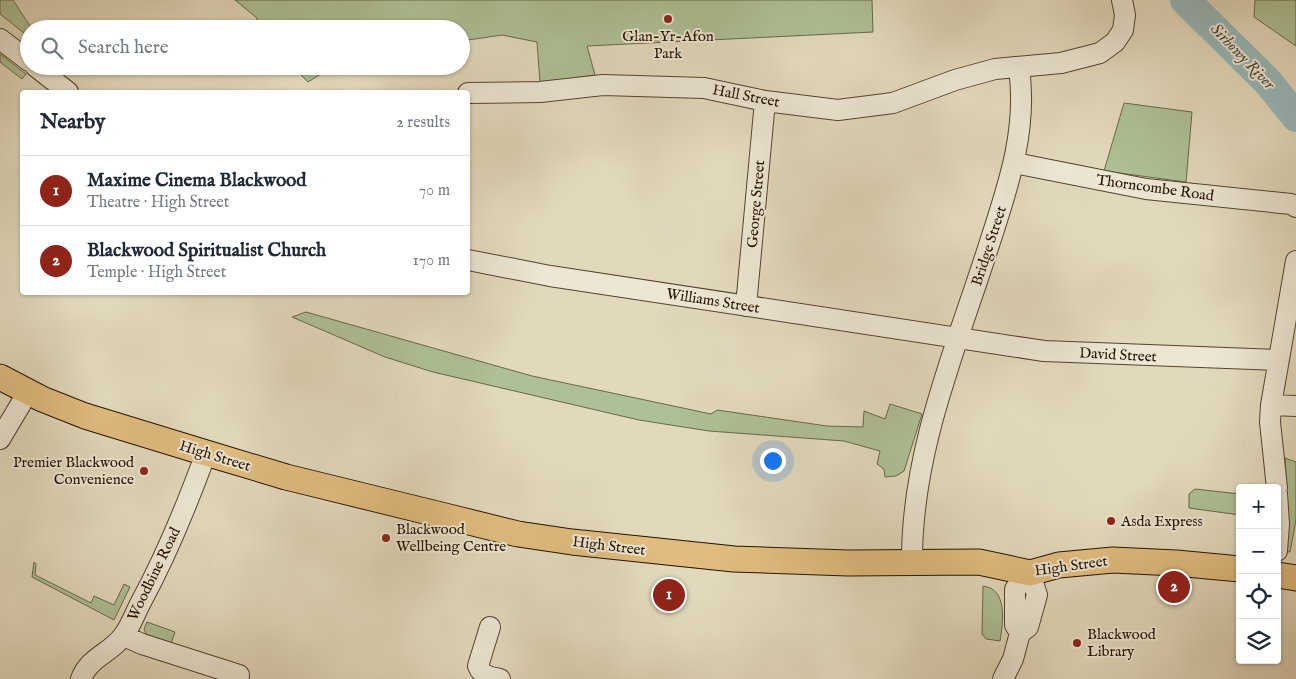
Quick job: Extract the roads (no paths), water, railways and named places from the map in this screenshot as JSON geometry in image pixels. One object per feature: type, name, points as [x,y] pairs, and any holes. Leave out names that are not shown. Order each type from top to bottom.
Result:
[{"type":"main road","name":"High Street","points":[[0,377],[28,392],[84,416],[206,454],[518,534],[572,542],[734,559],[912,563],[979,562],[1030,573],[1059,565],[1113,560],[1236,569]]},
{"type":"main road","points":[[1281,576],[1296,578]]},
{"type":"street","points":[[1019,68],[1061,63],[1100,53],[1115,42],[1123,30],[1122,0]]},
{"type":"street","points":[[0,38],[20,54]]},
{"type":"street","name":"Hall Street","points":[[470,93],[540,92],[603,85],[704,88],[765,102],[838,110],[894,103],[955,80],[995,69],[1019,68]]},
{"type":"street","name":"Bridge Street","points":[[912,563],[914,512],[922,456],[1015,163],[1022,86],[1019,68]]},
{"type":"street","points":[[46,75],[65,90]]},
{"type":"street","name":"George Street","points":[[746,306],[765,102]]},
{"type":"street","name":"Thorncombe Road","points":[[1015,163],[1049,168],[1098,181],[1146,189],[1292,204],[1296,207]]},
{"type":"street","name":"Williams Street","points":[[470,260],[545,276],[959,338]]},
{"type":"street","points":[[1277,484],[1270,405],[1285,355],[1296,262]]},
{"type":"street","name":"David Street","points":[[959,338],[1044,351],[1285,355]]},
{"type":"street","points":[[0,439],[28,392]]},
{"type":"street","points":[[1270,405],[1296,406]]},
{"type":"street","name":"Woodbine Road","points":[[82,679],[85,670],[92,660],[124,636],[163,560],[193,491],[206,454]]},
{"type":"street","points":[[1003,679],[1013,659],[1020,633],[1015,625],[1015,589],[1030,573]]},
{"type":"street","points":[[490,627],[478,666],[480,672],[500,679]]},
{"type":"street","points":[[124,636],[142,644],[239,674]]},
{"type":"waterway","name":"Sirhowy River","points":[[1185,0],[1268,82],[1296,117]]},
{"type":"place","name":"Glan-Yr-Afon Park","points":[[668,19]]},
{"type":"place","name":"Premier Blackwood Convenience","points":[[144,471]]},
{"type":"place","name":"Asda Express","points":[[1111,521]]},
{"type":"place","name":"Blackwood Wellbeing Centre","points":[[386,538]]},
{"type":"place","name":"Blackwood Spiritualist Church","points":[[1174,587]]},
{"type":"place","name":"Maxime Cinema Blackwood","points":[[669,595]]},
{"type":"place","name":"Blackwood Library","points":[[1077,643]]}]
